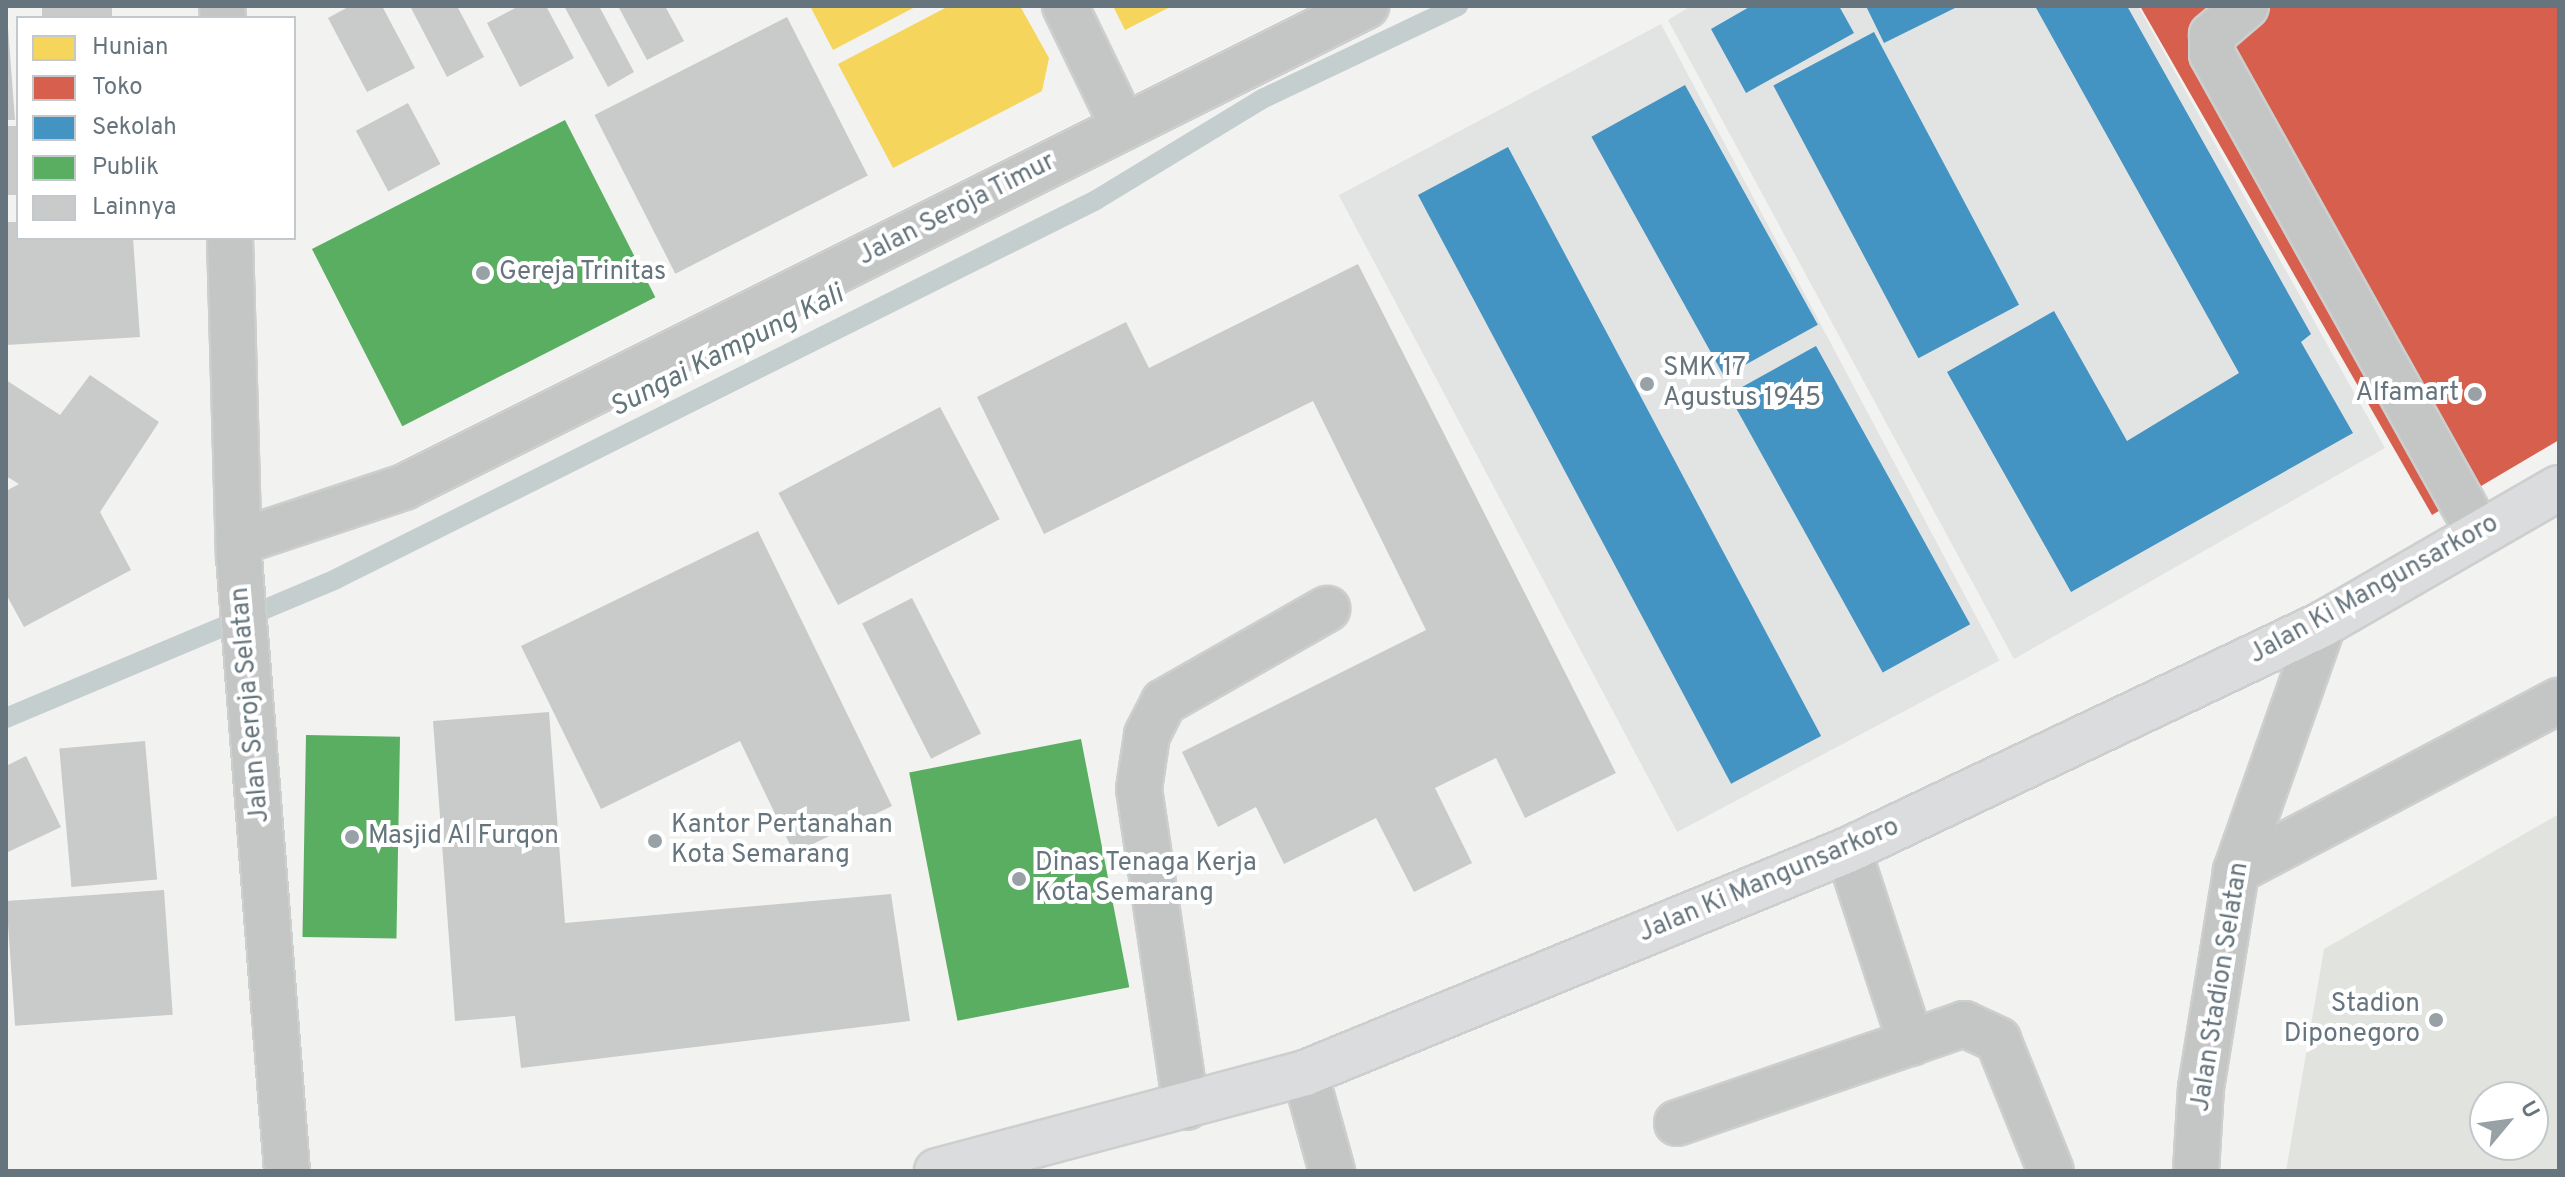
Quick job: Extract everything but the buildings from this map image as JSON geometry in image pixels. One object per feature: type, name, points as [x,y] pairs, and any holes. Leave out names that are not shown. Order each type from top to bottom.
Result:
[{"type":"main road","name":"Jalan Ki Mangunsarkoro","points":[[965,1169],[1305,1073],[1848,850],[2323,624],[2478,531],[2559,488]]},
{"type":"street","points":[[1065,6],[1123,126]]},
{"type":"street","name":"Jalan Seroja Timur","points":[[240,555],[404,487],[1366,6]]},
{"type":"street","points":[[2246,6],[2212,35],[2212,54],[2478,531]]},
{"type":"street","name":"Jalan Seroja Selatan","points":[[230,240],[240,555],[287,1171]]},
{"type":"street","points":[[1186,1107],[1139,789],[1147,735],[1164,702],[1327,609]]},
{"type":"street","name":"Jalan Stadion Selatan","points":[[2196,1171],[2201,1088],[2236,871],[2323,624]]},
{"type":"street","points":[[2236,871],[2559,701]]},
{"type":"street","points":[[1848,850],[1911,1043]]},
{"type":"street","points":[[1677,1123],[1964,1024],[1998,1040],[2051,1171]]},
{"type":"street","points":[[1305,1073],[1332,1171]]},
{"type":"shaded area","points":[[1691,6],[2138,6],[2385,448],[2014,659],[1668,20]]},
{"type":"shaded area","name":"SMK 17 Agustus 1945","points":[[1661,24],[1999,661],[1677,832],[1339,195]]},
{"type":"shaded area","name":"Stadion Diponegoro","points":[[2559,814],[2559,1171],[2286,1171],[2324,949]]},
{"type":"waterway","name":"Sungai Kampung Kali","points":[[6,718],[336,579],[1096,200],[1262,99],[1458,6]]},
{"type":"place","name":"Gereja Trinitas","points":[[483,273]]},
{"type":"place","name":"SMK 17 Agustus 1945","points":[[1647,384]]},
{"type":"place","name":"Alfamart","points":[[2475,394]]},
{"type":"place","name":"Masjid Al Furqon","points":[[352,837]]},
{"type":"place","name":"Kantor Pertanahan Kota Semarang","points":[[655,841]]},
{"type":"place","name":"Dinas Tenaga Kerja Kota Semarang","points":[[1019,879]]},
{"type":"place","name":"Stadion Diponegoro","points":[[2436,1020]]}]
